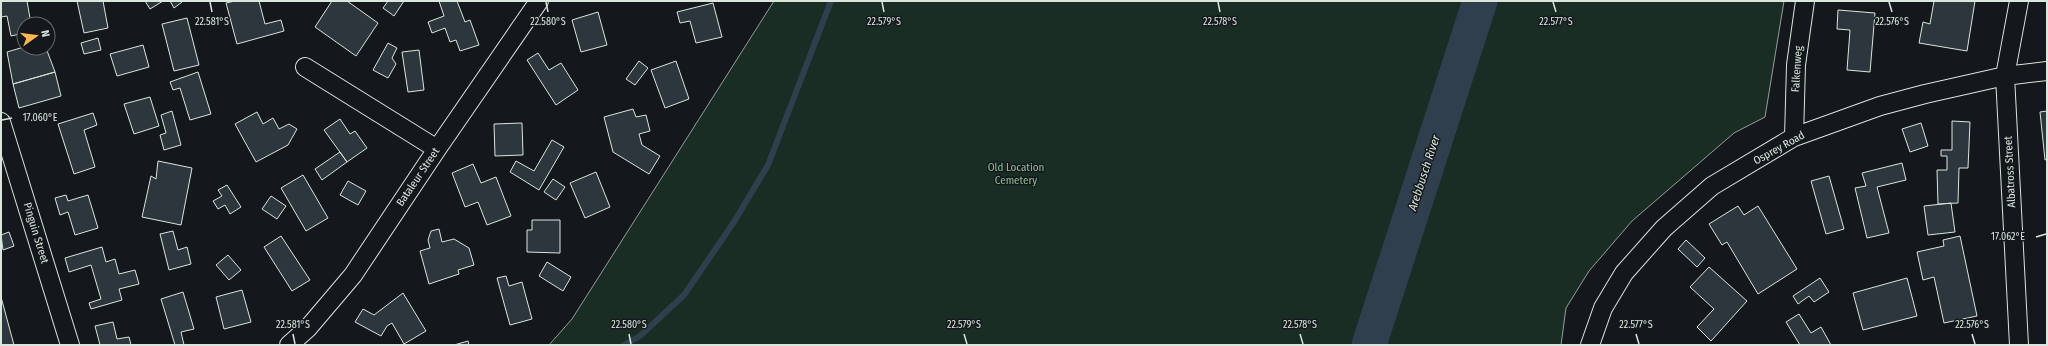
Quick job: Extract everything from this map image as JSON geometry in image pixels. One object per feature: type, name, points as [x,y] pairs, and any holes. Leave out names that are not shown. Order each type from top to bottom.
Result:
[{"type":"street","name":"Bataleur Street","points":[[289,345],[308,328],[353,275],[437,149],[539,1]]},
{"type":"street","name":"Falkenweg","points":[[1794,137],[1796,65],[1805,1]]},
{"type":"street","name":"Albatross Street","points":[[2019,1],[2005,76],[2019,345]]},
{"type":"street","points":[[305,67],[437,149]]},
{"type":"street","name":"Osprey Road","points":[[1590,345],[1603,308],[1624,273],[1664,228],[1712,186],[1794,137],[1880,106],[2005,76],[2047,71]]},
{"type":"street","name":"Pinguin Street","points":[[1,122],[70,345]]},
{"type":"green space","name":"Old Location Cemetery","points":[[774,1],[1784,1],[1765,117],[1734,133],[1632,221],[1589,271],[1566,308],[1561,345],[549,345],[572,319]]},
{"type":"building","points":[[1,1],[27,1],[30,16],[16,16],[16,35],[11,36],[7,16],[1,17]]},
{"type":"building","points":[[77,1],[103,1],[108,28],[84,33]]},
{"type":"building","points":[[145,1],[163,1],[150,9]]},
{"type":"building","points":[[170,1],[182,1],[182,2],[174,8]]},
{"type":"building","points":[[235,1],[259,1],[265,24],[281,20],[284,31],[237,44],[226,3]]},
{"type":"building","points":[[332,1],[347,1],[378,23],[356,56],[315,27]]},
{"type":"building","points":[[388,1],[404,1],[394,16],[383,8]]},
{"type":"building","points":[[439,1],[457,1],[465,22],[470,20],[479,45],[460,51],[456,40],[450,42],[445,28],[432,33],[428,22],[444,16]]},
{"type":"building","points":[[1934,1],[1975,1],[1967,51],[1919,43],[1923,22],[1930,24]]},
{"type":"building","points":[[713,3],[722,37],[696,43],[690,21],[680,23],[677,12]]},
{"type":"building","points":[[1838,10],[1875,13],[1870,72],[1847,70],[1850,30],[1837,29]]},
{"type":"building","points":[[598,12],[607,45],[581,52],[572,20]]},
{"type":"building","points":[[187,18],[199,65],[174,71],[162,24]]},
{"type":"building","points":[[98,38],[101,50],[84,54],[81,43]]},
{"type":"building","points":[[388,43],[397,48],[392,58],[396,64],[388,78],[373,70]]},
{"type":"building","points":[[143,45],[149,67],[117,76],[110,54]]},
{"type":"building","points":[[16,49],[16,56],[49,56],[55,72],[13,84],[7,52]]},
{"type":"building","points":[[419,50],[424,90],[408,92],[402,52]]},
{"type":"building","points":[[538,53],[549,70],[561,63],[578,90],[556,105],[527,60]]},
{"type":"building","points":[[639,61],[648,68],[635,85],[626,79]]},
{"type":"building","points":[[676,61],[689,99],[665,108],[651,70]]},
{"type":"building","points":[[55,72],[61,96],[19,108],[13,84]]},
{"type":"building","points":[[198,72],[211,114],[190,120],[180,88],[173,90],[170,82]]},
{"type":"building","points":[[150,97],[159,126],[134,134],[124,104]]},
{"type":"building","points":[[633,109],[636,117],[646,115],[650,131],[639,134],[642,145],[660,156],[649,174],[613,152],[604,117]]},
{"type":"building","points":[[172,111],[181,145],[164,150],[160,135],[166,133],[161,115]]},
{"type":"building","points":[[2047,111],[2047,159],[2045,160],[2040,112]]},
{"type":"building","points":[[257,112],[263,124],[273,118],[279,129],[289,124],[297,129],[288,145],[256,162],[235,124]]},
{"type":"building","points":[[93,113],[97,125],[84,130],[95,167],[74,174],[58,124]]},
{"type":"building","points":[[340,119],[350,134],[355,131],[367,148],[347,162],[324,130]]},
{"type":"building","points":[[1952,121],[1970,122],[1968,168],[1959,168],[1958,203],[1938,204],[1937,170],[1947,170],[1947,156],[1941,156],[1941,150],[1952,150]]},
{"type":"building","points":[[522,123],[523,155],[495,156],[494,124]]},
{"type":"building","points":[[1921,123],[1928,146],[1910,152],[1902,129]]},
{"type":"building","points":[[552,140],[564,147],[539,190],[510,172],[516,161],[534,171]]},
{"type":"building","points":[[340,152],[347,162],[322,180],[315,169]]},
{"type":"building","points":[[158,161],[192,168],[181,225],[142,217],[151,176],[156,179]]},
{"type":"building","points":[[1902,163],[1906,180],[1877,187],[1889,233],[1867,238],[1855,188],[1866,186],[1862,173]]},
{"type":"building","points":[[473,164],[481,183],[496,177],[511,216],[487,225],[478,202],[465,207],[452,173]]},
{"type":"building","points":[[596,172],[610,207],[585,218],[570,183]]},
{"type":"building","points":[[303,175],[328,218],[306,231],[281,188]]},
{"type":"building","points":[[1829,176],[1844,229],[1826,234],[1811,181]]},
{"type":"building","points":[[553,179],[565,187],[556,200],[544,192]]},
{"type":"building","points":[[348,181],[366,191],[358,205],[340,195]]},
{"type":"building","points":[[227,185],[241,207],[230,214],[225,205],[218,209],[213,201],[222,196],[218,190]]},
{"type":"building","points":[[66,195],[68,201],[88,195],[98,228],[75,235],[68,212],[60,215],[55,198]]},
{"type":"building","points":[[271,196],[286,206],[277,219],[262,209]]},
{"type":"building","points":[[1951,203],[1955,232],[1928,235],[1924,206]]},
{"type":"building","points":[[1738,206],[1744,215],[1758,206],[1797,269],[1758,294],[1727,242],[1722,245],[1709,224]]},
{"type":"building","points":[[532,220],[560,220],[560,253],[527,252],[527,230],[532,230]]},
{"type":"building","points":[[439,229],[442,242],[454,239],[469,248],[474,265],[458,270],[459,274],[429,284],[420,251],[430,248],[428,240],[431,231]]},
{"type":"building","points":[[173,231],[178,250],[187,247],[191,264],[169,270],[160,234]]},
{"type":"building","points":[[9,232],[14,246],[3,250],[1,235]]},
{"type":"building","points":[[281,236],[310,280],[292,291],[264,247]]},
{"type":"building","points":[[1960,236],[1977,316],[1944,323],[1934,277],[1923,280],[1917,252],[1944,246],[1943,240]]},
{"type":"building","points":[[1686,240],[1705,258],[1697,267],[1678,249]]},
{"type":"building","points":[[102,247],[106,262],[115,259],[119,274],[135,270],[139,284],[119,289],[122,300],[91,309],[89,303],[101,299],[91,265],[69,272],[65,258]]},
{"type":"building","points":[[228,255],[241,270],[229,280],[216,265]]},
{"type":"building","points":[[547,262],[571,277],[563,291],[539,276]]},
{"type":"building","points":[[1709,267],[1747,301],[1711,341],[1697,327],[1714,309],[1690,287]]},
{"type":"building","points":[[506,276],[509,286],[522,282],[532,319],[510,325],[497,278]]},
{"type":"building","points":[[1820,278],[1829,292],[1814,302],[1809,296],[1798,304],[1793,296]]},
{"type":"building","points":[[1907,278],[1917,316],[1863,330],[1853,293]]},
{"type":"building","points":[[242,290],[251,322],[224,329],[216,297]]},
{"type":"building","points":[[183,292],[194,329],[181,332],[184,345],[175,345],[161,299]]},
{"type":"building","points":[[403,293],[426,331],[404,344],[392,323],[387,326],[381,336],[355,322],[363,309],[374,315]]},
{"type":"building","points":[[1,297],[14,345],[1,345]]},
{"type":"building","points":[[1799,314],[1811,333],[1821,327],[1831,345],[1800,345],[1786,322]]},
{"type":"building","points":[[113,322],[117,339],[129,337],[131,345],[100,345],[95,326]]},
{"type":"building","points":[[468,341],[469,345],[454,345]]},
{"type":"waterway","points":[[624,345],[640,336],[684,295],[734,222],[768,165],[831,1]]},
{"type":"waterway","name":"Arebbusch River","points":[[1369,345],[1480,1]]}]
